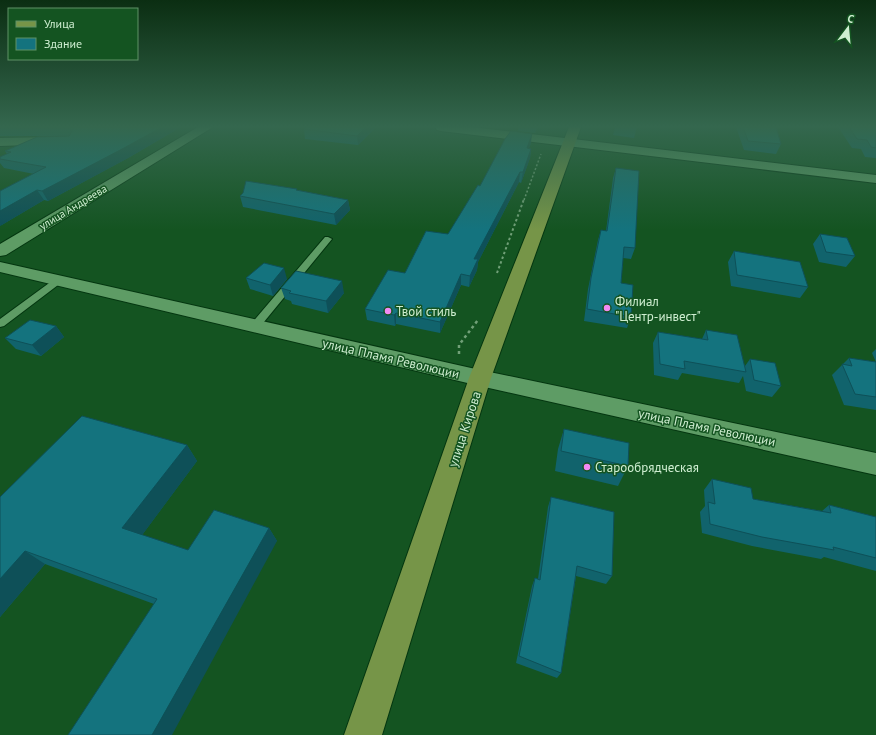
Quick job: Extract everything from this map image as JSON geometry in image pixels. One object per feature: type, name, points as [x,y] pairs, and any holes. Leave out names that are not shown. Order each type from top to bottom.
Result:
[{"type":"main road","name":"улица Кирова","points":[[363,735],[480,378],[563,161]]},
{"type":"street","name":"улица Андреева","points":[[0,251],[150,161]]},
{"type":"street","points":[[754,161],[876,179]]},
{"type":"street","name":"улица Пламя Революции","points":[[0,266],[446,371],[876,464]]},
{"type":"lane","points":[[255,326],[328,239]]},
{"type":"lane","points":[[0,324],[59,280]]},
{"type":"path","points":[[496,274],[538,161]]},
{"type":"path","points":[[446,371],[459,354],[459,345],[480,318]]},
{"type":"building","points":[[13,161],[99,161],[42,191],[37,190],[0,211],[0,191],[46,167]]},
{"type":"building","points":[[493,161],[527,161],[523,172],[520,172],[474,259],[478,259],[470,276],[461,274],[440,322],[396,313],[394,315],[365,309],[388,270],[405,273],[426,231],[448,234],[478,185],[480,186]]},
{"type":"building","points":[[616,168],[639,171],[635,248],[624,247],[621,283],[633,285],[631,317],[587,309],[591,278],[601,230],[607,231]]},
{"type":"building","points":[[246,181],[297,189],[296,190],[348,200],[334,214],[240,196],[243,193]]},
{"type":"building","points":[[820,234],[847,238],[855,256],[826,252]]},
{"type":"building","points":[[734,251],[800,262],[808,287],[737,275]]},
{"type":"building","points":[[264,263],[284,268],[270,285],[246,278]]},
{"type":"building","points":[[296,271],[342,281],[326,301],[289,293],[291,291],[281,288]]},
{"type":"building","points":[[30,320],[56,326],[32,345],[5,338]]},
{"type":"building","points":[[706,330],[737,335],[746,372],[684,361],[685,369],[660,364],[658,332],[708,340]]},
{"type":"building","points":[[849,358],[876,362],[876,397],[855,394],[842,364],[852,366]]},
{"type":"building","points":[[750,359],[775,363],[781,386],[754,380]]},
{"type":"building","points":[[82,416],[187,445],[122,528],[188,550],[214,510],[269,528],[152,735],[68,735],[157,599],[25,551],[0,579],[0,497]]},
{"type":"building","points":[[564,429],[629,443],[628,466],[561,451]]},
{"type":"building","points":[[712,479],[751,488],[753,499],[831,513],[829,505],[876,517],[876,558],[833,547],[834,550],[762,537],[710,524],[708,502],[715,504]]},
{"type":"building","points":[[551,497],[614,512],[612,576],[577,566],[561,673],[519,656],[535,578],[540,580]]},
{"type":"place","name":"Филиал \"Центр-инвест\"","points":[[607,308]]},
{"type":"place","name":"Твой стиль","points":[[388,311]]},
{"type":"place","name":"Старообрядческая","points":[[587,467]]}]
